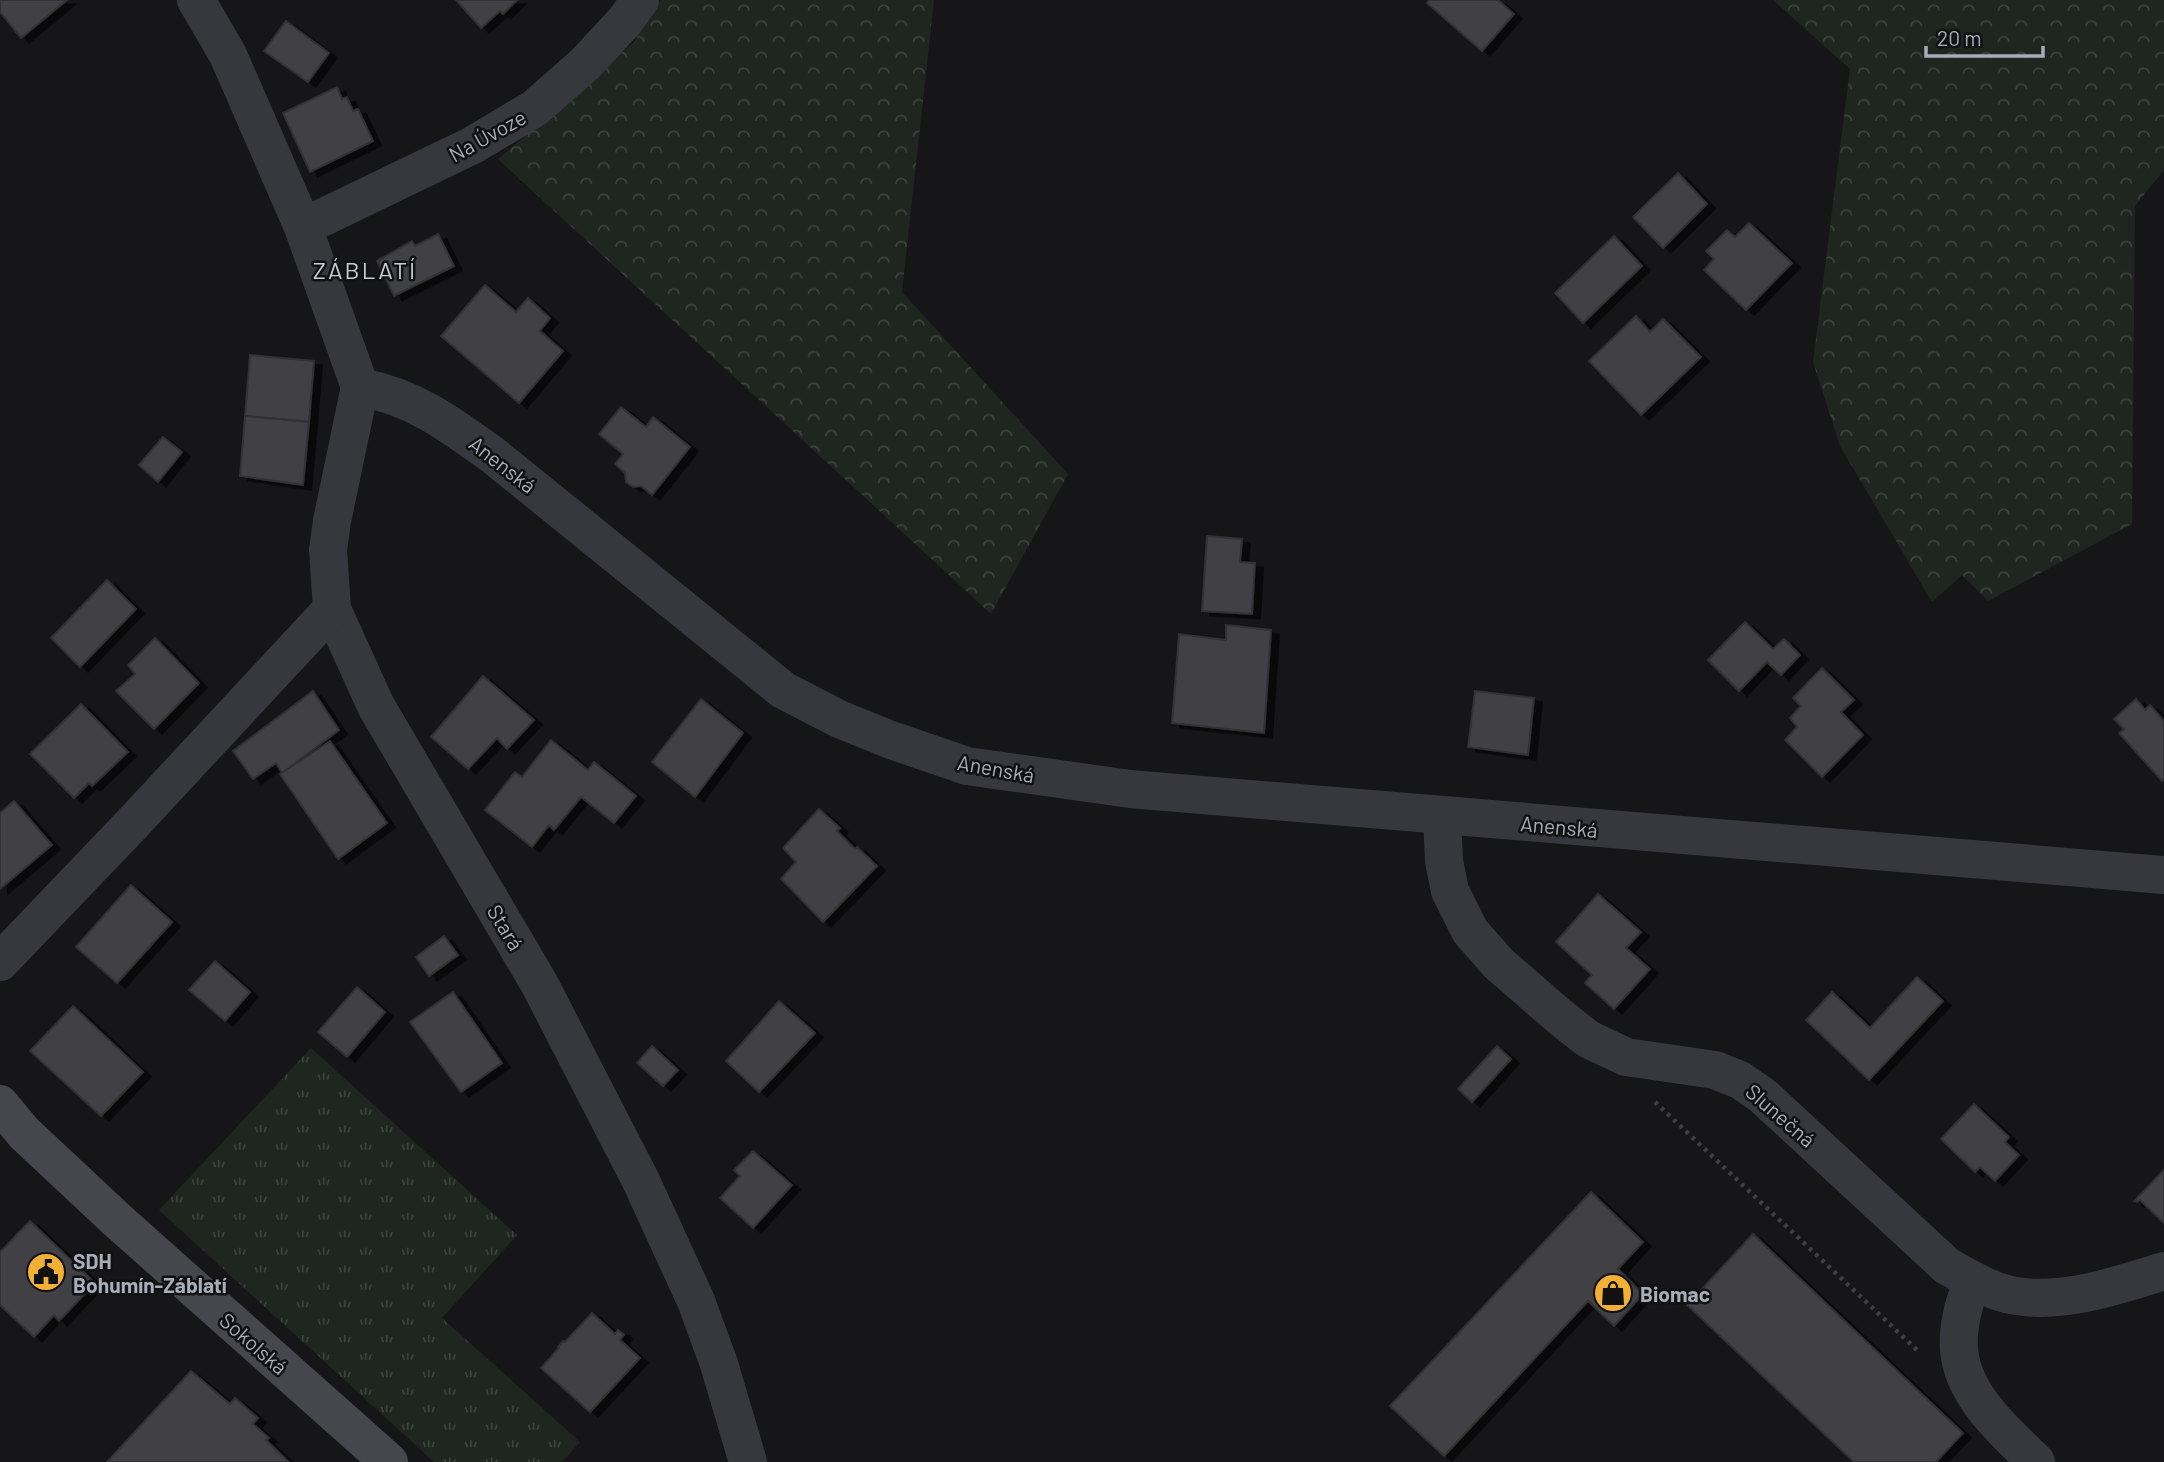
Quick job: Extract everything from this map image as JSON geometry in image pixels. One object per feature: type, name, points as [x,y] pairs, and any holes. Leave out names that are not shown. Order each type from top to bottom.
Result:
[{"type":"main road","name":"Sokolská","points":[[0,1104],[24,1132],[97,1203],[389,1462]]},
{"type":"street","points":[[196,0],[228,55],[303,227],[360,387]]},
{"type":"street","name":"Na Úvoze","points":[[303,227],[473,145],[535,108],[585,64],[640,0]]},
{"type":"street","name":"Stará","points":[[360,387],[328,550],[332,609],[376,706],[540,985],[641,1181],[696,1301],[726,1386],[748,1462]]},
{"type":"street","name":"Anenská","points":[[360,387],[383,391],[407,400],[456,428],[783,690],[839,719],[967,766],[1130,789],[2164,876]]},
{"type":"street","points":[[0,962],[133,824],[332,609]]},
{"type":"street","name":"Slunečná","points":[[1442,816],[1444,861],[1450,891],[1470,932],[1518,981],[1588,1039],[1626,1057],[1715,1070],[1741,1080],[1763,1096],[1947,1266],[1972,1280],[2016,1296],[2055,1297],[2119,1285],[2164,1271]]},
{"type":"street","points":[[1972,1280],[1961,1318],[1958,1350],[1969,1385],[1994,1420],[2036,1462]]},
{"type":"path","points":[[1649,1096],[1921,1353]]},
{"type":"green space","points":[[661,0],[934,0],[902,292],[1068,474],[991,614],[498,159],[634,42]]},
{"type":"green space","points":[[1773,0],[2164,0],[2164,170],[2135,206],[2132,524],[1988,601],[1962,575],[1932,602],[1840,446],[1813,362],[1850,69]]},
{"type":"green space","points":[[311,1048],[517,1235],[442,1318],[580,1442],[562,1462],[434,1462],[159,1210]]},
{"type":"building","points":[[0,0],[67,0],[21,38],[0,12]]},
{"type":"building","points":[[456,0],[517,0],[503,14],[500,11],[481,28]]},
{"type":"building","points":[[1429,0],[1498,0],[1514,14],[1482,51],[1427,3]]},
{"type":"building","points":[[286,21],[329,53],[308,82],[264,51]]},
{"type":"building","points":[[337,87],[342,99],[347,97],[353,111],[358,109],[373,141],[310,172],[283,113]]},
{"type":"building","points":[[1678,173],[1707,204],[1663,248],[1633,217]]},
{"type":"building","points":[[1749,223],[1792,263],[1746,310],[1704,270],[1714,259],[1706,251],[1727,230],[1735,237]]},
{"type":"building","points":[[438,234],[454,266],[394,296],[377,261],[412,241],[415,246]]},
{"type":"building","points":[[1614,236],[1642,266],[1583,323],[1555,293]]},
{"type":"building","points":[[485,285],[516,312],[528,298],[550,318],[540,331],[563,351],[519,403],[441,336]]},
{"type":"building","points":[[1636,316],[1650,332],[1663,319],[1701,357],[1641,415],[1589,361]]},
{"type":"building","points":[[250,355],[314,361],[309,422],[245,416]]},
{"type":"building","points":[[621,407],[646,427],[653,417],[690,447],[652,495],[641,486],[633,487],[626,482],[625,473],[615,464],[623,454],[599,434]]},
{"type":"building","points":[[245,416],[309,422],[303,485],[240,476]]},
{"type":"building","points":[[163,437],[182,452],[158,482],[139,465]]},
{"type":"building","points":[[1207,536],[1242,539],[1240,562],[1255,563],[1252,614],[1202,611]]},
{"type":"building","points":[[107,580],[136,609],[80,667],[51,638]]},
{"type":"building","points":[[1745,622],[1773,649],[1784,639],[1800,655],[1781,675],[1767,662],[1739,691],[1708,660]]},
{"type":"building","points":[[1226,625],[1271,630],[1264,733],[1172,723],[1179,634],[1226,640]]},
{"type":"building","points":[[155,638],[199,683],[154,729],[116,691],[135,674],[128,665]]},
{"type":"building","points":[[1822,668],[1854,700],[1841,712],[1863,735],[1822,777],[1785,740],[1797,727],[1790,718],[1801,706],[1793,698]]},
{"type":"building","points":[[483,676],[534,720],[507,749],[497,738],[468,769],[431,737]]},
{"type":"building","points":[[313,691],[339,730],[282,773],[276,763],[253,779],[233,751]]},
{"type":"building","points":[[1475,691],[1534,698],[1528,755],[1468,747]]},
{"type":"building","points":[[701,699],[743,733],[695,797],[652,762]]},
{"type":"building","points":[[2136,699],[2145,710],[2150,705],[2164,721],[2162,781],[2119,733],[2124,729],[2114,719]]},
{"type":"building","points":[[81,704],[128,752],[92,786],[89,783],[74,798],[30,754]]},
{"type":"building","points":[[551,740],[588,770],[594,762],[636,796],[614,823],[581,797],[554,830],[549,825],[532,847],[485,810],[515,772],[522,777]]},
{"type":"building","points":[[330,741],[387,823],[338,859],[280,774]]},
{"type":"building","points":[[14,801],[52,845],[0,889],[0,813]]},
{"type":"building","points":[[819,809],[840,828],[837,831],[855,849],[857,847],[877,866],[823,922],[781,879],[796,862],[783,848]]},
{"type":"building","points":[[131,885],[172,922],[117,983],[76,947]]},
{"type":"building","points":[[1598,894],[1641,932],[1626,948],[1650,969],[1614,1009],[1585,983],[1592,975],[1556,942]]},
{"type":"building","points":[[444,936],[458,955],[429,976],[416,957]]},
{"type":"building","points":[[215,961],[250,992],[225,1021],[189,990]]},
{"type":"building","points":[[1917,977],[1943,1001],[1869,1080],[1806,1020],[1832,992],[1870,1028]]},
{"type":"building","points":[[357,987],[385,1012],[347,1057],[318,1032]]},
{"type":"building","points":[[453,992],[502,1063],[461,1092],[410,1022]]},
{"type":"building","points":[[779,1001],[815,1033],[759,1092],[726,1061]]},
{"type":"building","points":[[73,1006],[143,1072],[101,1116],[30,1051]]},
{"type":"building","points":[[652,1046],[678,1070],[663,1086],[637,1063]]},
{"type":"building","points":[[1497,1046],[1511,1059],[1472,1102],[1458,1089]]},
{"type":"building","points":[[1974,1104],[2009,1137],[2005,1142],[2019,1155],[1995,1181],[1980,1167],[1975,1172],[1941,1139]]},
{"type":"building","points":[[753,1151],[792,1185],[753,1228],[720,1198],[740,1176],[734,1170]]},
{"type":"building","points":[[2164,1170],[2164,1223],[2140,1200],[2134,1201]]},
{"type":"building","points":[[1591,1192],[1643,1242],[1618,1269],[1643,1294],[1614,1326],[1588,1301],[1444,1456],[1390,1406]]},
{"type":"building","points":[[30,1221],[95,1283],[59,1321],[54,1315],[34,1337],[0,1305],[0,1252]]},
{"type":"building","points":[[1753,1234],[1963,1433],[1936,1462],[1854,1462],[1687,1305]]},
{"type":"building","points":[[592,1313],[615,1334],[618,1330],[624,1335],[620,1340],[640,1358],[590,1412],[541,1368],[563,1341],[565,1342]]},
{"type":"building","points":[[191,1371],[230,1404],[235,1398],[258,1418],[253,1424],[289,1462],[107,1462]]},
{"type":"place","name":"SDH Bohumín-Záblatí","points":[[46,1272]]},
{"type":"place","name":"Biomac","points":[[1613,1293]]},
{"type":"district","name":"ZÁBLATÍ","points":[[365,269]]}]
